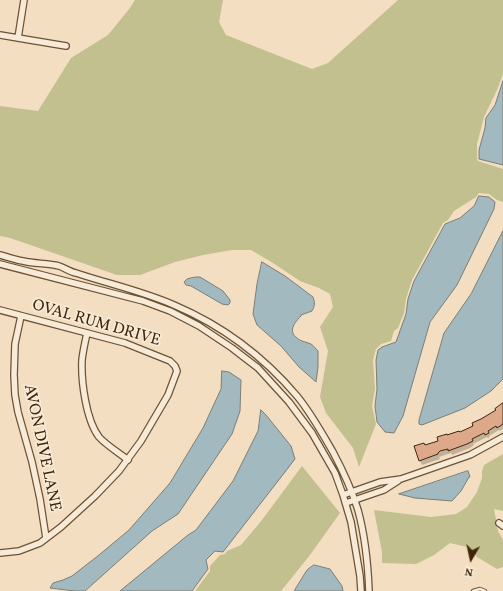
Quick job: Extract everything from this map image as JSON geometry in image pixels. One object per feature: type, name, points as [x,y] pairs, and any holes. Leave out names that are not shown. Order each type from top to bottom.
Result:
[{"type":"street","points":[[18,38],[24,0]]},
{"type":"street","points":[[0,36],[66,46]]},
{"type":"street","points":[[0,255],[23,261],[60,267],[74,273],[146,294],[175,305],[222,330],[239,341],[262,360],[297,396],[320,430],[343,472],[358,510],[364,539],[369,591]]},
{"type":"street","points":[[0,264],[143,301],[170,311],[199,326],[232,348],[258,368],[289,402],[316,440],[335,473],[351,522],[361,591]]},
{"type":"street","name":"OVAL RUM DRIVE","points":[[0,310],[125,343],[170,361],[176,366],[177,371],[168,395],[141,442],[119,471],[95,496],[61,527],[40,543],[19,551],[0,553]]},
{"type":"street","name":"AVON DIVE LANE","points":[[21,316],[15,344],[15,395],[18,412],[32,462],[46,538]]},
{"type":"street","points":[[87,333],[82,359],[82,379],[88,410],[94,429],[100,438],[128,460]]},
{"type":"street","points":[[343,495],[380,482],[401,479],[470,455],[503,437]]},
{"type":"street","points":[[346,503],[384,490],[401,479]]},
{"type":"street","points":[[503,522],[499,523],[503,526]]},
{"type":"lane","points":[[473,591],[480,589],[485,591]]},
{"type":"shaded area","points":[[135,0],[223,0],[219,22],[226,35],[312,69],[328,63],[398,0],[503,0],[503,74],[484,117],[477,144],[477,158],[478,161],[503,169],[503,202],[497,200],[489,194],[479,193],[476,197],[454,211],[448,220],[443,223],[412,280],[406,299],[404,313],[398,328],[394,331],[391,341],[381,344],[376,349],[373,360],[375,389],[372,406],[376,424],[359,467],[353,448],[326,413],[320,397],[328,351],[320,327],[333,307],[330,294],[300,281],[251,250],[232,250],[203,255],[175,262],[140,275],[117,275],[10,238],[0,236],[0,106],[38,111],[71,58],[108,35]]},
{"type":"shaded area","points":[[503,454],[503,511],[494,509],[498,531],[503,540],[503,567],[497,569],[477,557],[471,548],[450,543],[434,555],[416,564],[382,563],[382,552],[374,510],[431,517],[456,514],[467,507],[477,492],[482,478],[484,465]]},
{"type":"shaded area","points":[[302,466],[340,513],[310,555],[281,591],[195,591],[210,571],[210,566],[220,555],[225,554],[227,551],[241,545],[262,520]]},
{"type":"water","points":[[503,81],[503,165],[479,159],[479,150],[486,118],[495,105]]},
{"type":"water","points":[[479,196],[489,197],[495,202],[494,209],[457,285],[430,322],[403,416],[394,433],[385,432],[377,422],[375,406],[377,389],[376,360],[378,350],[396,342],[406,314],[408,299],[414,281],[445,224],[460,218],[474,206]]},
{"type":"water","points":[[503,231],[503,379],[491,391],[465,408],[422,425],[419,424],[444,333],[471,294]]},
{"type":"water","points":[[262,262],[285,276],[313,297],[314,307],[312,311],[301,315],[292,329],[297,338],[311,344],[318,351],[316,382],[299,367],[281,346],[257,325],[253,314]]},
{"type":"water","points":[[200,277],[223,291],[230,300],[230,303],[228,305],[222,304],[191,286],[186,285],[184,282],[187,279]]},
{"type":"water","points":[[222,371],[229,372],[241,380],[240,411],[232,434],[178,514],[152,531],[85,591],[50,588],[53,583],[72,576],[129,530],[170,483],[203,428],[221,389]]},
{"type":"water","points":[[261,410],[291,446],[295,459],[223,552],[215,551],[206,560],[208,569],[192,591],[120,591],[196,530],[233,481],[258,431]]},
{"type":"water","points":[[468,471],[470,477],[452,501],[415,498],[399,494]]},
{"type":"water","points":[[314,565],[330,569],[342,586],[343,591],[294,591],[307,570]]},
{"type":"building","points":[[503,403],[503,424],[497,428],[496,426],[485,435],[484,433],[472,439],[473,441],[467,444],[448,451],[448,449],[440,451],[438,454],[419,461],[414,446],[424,443],[425,445],[438,441],[437,437],[460,432],[473,426],[472,423],[496,410],[495,409]]}]
